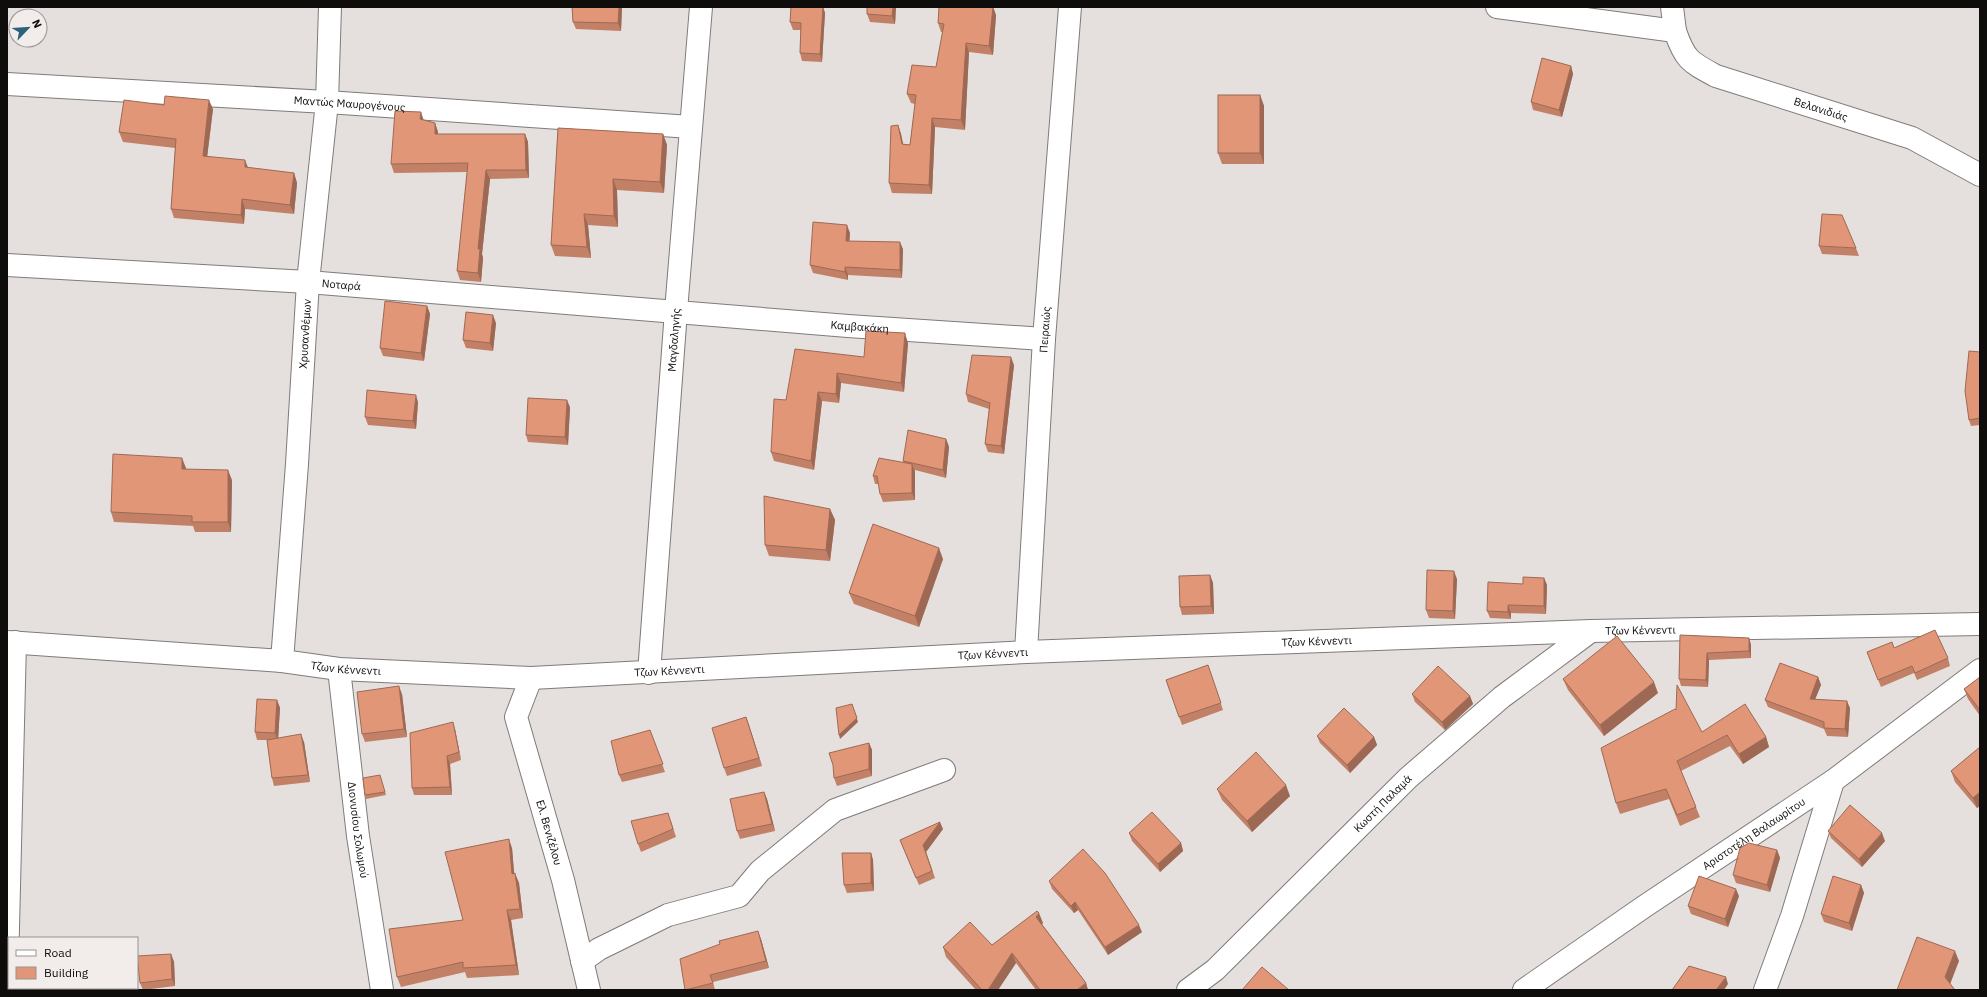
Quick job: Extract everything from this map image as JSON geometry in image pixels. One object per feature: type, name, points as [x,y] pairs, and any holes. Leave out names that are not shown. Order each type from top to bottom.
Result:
[{"type":"street","name":"Χρυσανθέμων","points":[[282,661],[297,464],[308,282],[327,102],[330,7]]},
{"type":"street","name":"Μαγδαληνής","points":[[649,673],[700,7]]},
{"type":"street","name":"Πειραιώς","points":[[1026,652],[1044,340],[1070,7]]},
{"type":"street","points":[[1497,7],[1676,31]]},
{"type":"street","name":"Βελανιδιάς","points":[[1672,7],[1676,31],[1682,51],[1695,65],[1716,76],[1912,138],[1980,175]]},
{"type":"street","name":"Μαντώς Μαυρογένους","points":[[7,84],[327,102],[691,127]]},
{"type":"street","name":"Νοταρά","points":[[7,265],[308,282],[676,311]]},
{"type":"street","name":"Καμβακάκη","points":[[676,311],[848,326],[1044,340]]},
{"type":"street","name":"Τζων Κέννεντι","points":[[11,642],[282,661],[339,669],[531,678],[1026,652],[1591,631],[1980,624]]},
{"type":"street","name":"Κωστή Παλαμά","points":[[1188,990],[1215,970],[1408,778],[1502,697],[1591,631]]},
{"type":"street","points":[[7,968],[11,642]]},
{"type":"street","name":"Διονυσίου Σολωμού","points":[[339,669],[358,836],[382,990]]},
{"type":"street","name":"Αριστοτέλη Βαλαωρίτου","points":[[1524,990],[1645,906],[1833,781],[1980,670]]},
{"type":"street","name":"Ελ. Βενιζέλου","points":[[531,678],[516,717],[564,880],[589,990]]},
{"type":"street","points":[[582,961],[599,949],[668,915],[739,896],[760,871],[835,810],[944,770]]},
{"type":"street","points":[[1765,990],[1792,916],[1833,781]]},
{"type":"building","points":[[572,7],[619,7],[618,23],[573,22]]},
{"type":"building","points":[[791,7],[823,7],[820,54],[800,53],[801,23],[790,22]]},
{"type":"building","points":[[867,7],[893,7],[892,16],[867,14]]},
{"type":"building","points":[[939,7],[993,7],[989,46],[966,43],[961,120],[932,118],[929,185],[889,183],[891,126],[898,125],[902,144],[910,145],[916,95],[907,94],[912,65],[936,67],[944,24],[938,23]]},
{"type":"building","points":[[1542,58],[1571,66],[1559,110],[1531,102]]},
{"type":"building","points":[[1218,95],[1260,95],[1260,153],[1218,153]]},
{"type":"building","points":[[165,96],[209,100],[203,156],[245,160],[245,167],[294,173],[290,205],[242,199],[241,215],[171,209],[176,139],[119,132],[124,100],[164,105]]},
{"type":"building","points":[[395,111],[421,112],[420,119],[435,123],[435,134],[525,134],[526,170],[486,170],[478,249],[480,249],[478,273],[457,271],[468,163],[391,164]]},
{"type":"building","points":[[558,128],[663,134],[660,182],[613,179],[614,216],[584,214],[587,247],[551,245]]},
{"type":"building","points":[[1822,214],[1842,215],[1856,248],[1819,246]]},
{"type":"building","points":[[813,222],[847,225],[846,241],[900,242],[900,270],[845,267],[845,272],[810,265]]},
{"type":"building","points":[[385,301],[427,306],[421,353],[380,348]]},
{"type":"building","points":[[466,312],[493,315],[490,343],[463,340]]},
{"type":"building","points":[[866,331],[905,333],[901,383],[837,373],[836,394],[818,392],[811,461],[771,452],[774,399],[786,400],[795,349],[864,357]]},
{"type":"building","points":[[1969,351],[1980,352],[1980,418],[1969,420],[1965,391]]},
{"type":"building","points":[[972,355],[1011,357],[1001,446],[985,444],[990,403],[966,394]]},
{"type":"building","points":[[367,390],[416,395],[413,421],[365,417]]},
{"type":"building","points":[[528,398],[567,400],[565,437],[526,435]]},
{"type":"building","points":[[908,430],[946,439],[943,470],[903,461]]},
{"type":"building","points":[[113,454],[182,458],[182,469],[228,470],[228,522],[192,522],[192,516],[111,512]]},
{"type":"building","points":[[879,458],[912,464],[912,493],[880,494],[877,476],[873,476]]},
{"type":"building","points":[[764,496],[830,509],[826,550],[765,545]]},
{"type":"building","points":[[873,524],[939,548],[915,616],[849,593]]},
{"type":"building","points":[[1427,570],[1454,571],[1453,611],[1426,610]]},
{"type":"building","points":[[1210,575],[1211,606],[1180,607],[1179,576]]},
{"type":"building","points":[[1523,577],[1544,578],[1544,606],[1508,605],[1508,612],[1487,611],[1488,582],[1523,584]]},
{"type":"building","points":[[1935,630],[1948,658],[1915,673],[1912,666],[1878,680],[1867,652],[1892,642],[1894,648]]},
{"type":"building","points":[[1680,635],[1749,638],[1749,651],[1707,653],[1706,680],[1679,679]]},
{"type":"building","points":[[1617,636],[1654,682],[1600,725],[1563,679]]},
{"type":"building","points":[[1780,663],[1818,677],[1810,699],[1847,701],[1845,729],[1824,728],[1824,722],[1765,700]]},
{"type":"building","points":[[1208,665],[1221,703],[1179,717],[1166,680]]},
{"type":"building","points":[[1438,666],[1470,696],[1442,722],[1412,694]]},
{"type":"building","points":[[1980,677],[1980,710],[1964,689]]},
{"type":"building","points":[[1677,685],[1702,732],[1745,704],[1766,737],[1739,754],[1727,735],[1677,761],[1696,807],[1677,815],[1666,789],[1616,803],[1601,748],[1675,709],[1676,710]]},
{"type":"building","points":[[399,686],[404,729],[362,734],[357,692]]},
{"type":"building","points":[[257,699],[277,700],[275,733],[255,732]]},
{"type":"building","points":[[852,704],[857,718],[839,735],[836,708]]},
{"type":"building","points":[[1344,708],[1374,737],[1347,765],[1317,736]]},
{"type":"building","points":[[746,717],[759,758],[724,768],[712,728]]},
{"type":"building","points":[[453,722],[459,752],[447,756],[450,787],[412,788],[410,733]]},
{"type":"building","points":[[650,730],[663,764],[619,775],[611,741]]},
{"type":"building","points":[[301,734],[308,775],[272,778],[267,740]]},
{"type":"building","points":[[869,743],[869,769],[834,778],[833,765],[829,753]]},
{"type":"building","points":[[1980,747],[1980,792],[1973,798],[1951,771]]},
{"type":"building","points":[[1256,752],[1286,785],[1247,821],[1217,789]]},
{"type":"building","points":[[380,775],[385,792],[365,795],[363,778]]},
{"type":"building","points":[[764,792],[772,824],[737,831],[730,799]]},
{"type":"building","points":[[1850,805],[1882,833],[1859,859],[1828,831]]},
{"type":"building","points":[[1152,812],[1181,843],[1158,864],[1129,833]]},
{"type":"building","points":[[668,813],[673,829],[638,844],[631,821]]},
{"type":"building","points":[[940,822],[923,845],[932,871],[916,878],[900,840]]},
{"type":"building","points":[[509,839],[512,874],[515,873],[520,909],[507,910],[516,965],[463,968],[463,962],[397,977],[389,929],[463,920],[445,852]]},
{"type":"building","points":[[1749,843],[1777,850],[1767,885],[1733,875],[1740,848]]},
{"type":"building","points":[[1083,849],[1105,873],[1139,925],[1105,947],[1075,902],[1071,906],[1049,881]]},
{"type":"building","points":[[842,853],[871,853],[871,883],[844,885]]},
{"type":"building","points":[[1699,876],[1736,889],[1725,919],[1688,906]]},
{"type":"building","points":[[1833,876],[1861,885],[1849,923],[1821,914]]},
{"type":"building","points":[[1037,911],[1039,913],[1036,917],[1086,983],[1077,990],[1040,990],[1012,953],[988,990],[982,990],[943,947],[970,922],[992,945]]},
{"type":"building","points":[[758,931],[766,961],[710,975],[713,983],[685,990],[680,959],[720,944],[719,941]]},
{"type":"building","points":[[1917,937],[1955,951],[1945,977],[1955,990],[1897,990]]},
{"type":"building","points":[[171,954],[172,979],[140,983],[138,956]]},
{"type":"building","points":[[1689,966],[1726,977],[1716,990],[1672,990]]},
{"type":"building","points":[[1262,967],[1289,990],[1242,990]]}]
